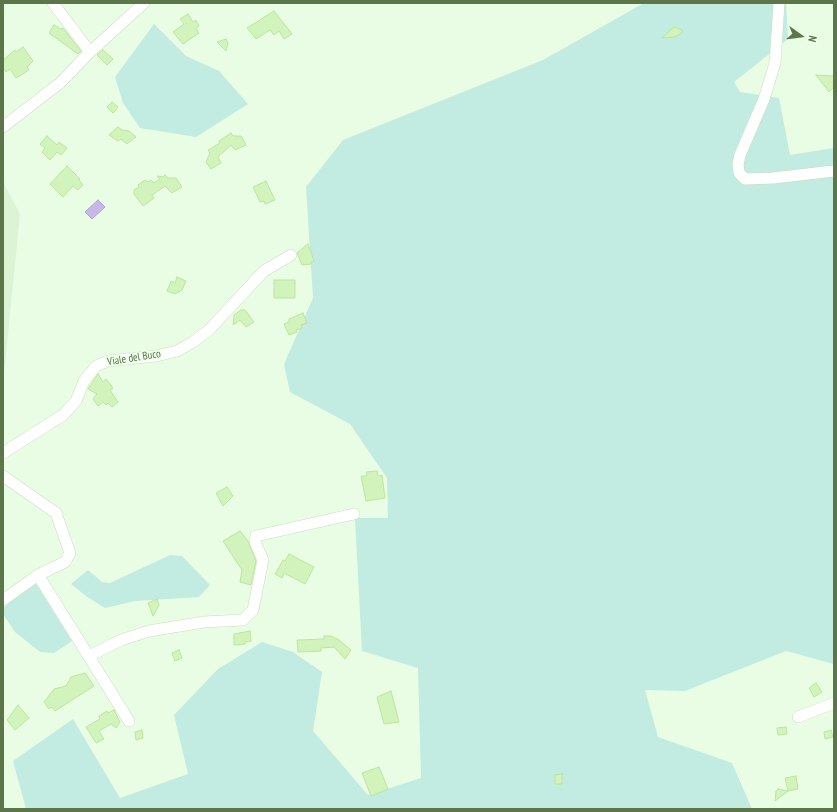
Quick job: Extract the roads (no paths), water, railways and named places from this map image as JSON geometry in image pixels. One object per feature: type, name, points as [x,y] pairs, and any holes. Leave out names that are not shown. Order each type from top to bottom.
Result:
[{"type":"street","points":[[53,3],[90,52]]},
{"type":"street","points":[[3,127],[60,83],[90,52],[144,3]]},
{"type":"street","points":[[779,3],[774,63],[764,98],[740,155],[738,164],[739,173],[745,179],[773,178],[834,171]]},
{"type":"street","name":"Viale del Buco","points":[[3,453],[63,415],[76,402],[84,381],[96,366],[108,361],[156,356],[177,351],[193,342],[209,330],[264,271],[292,255]]},
{"type":"street","points":[[3,476],[56,513],[70,554],[65,562],[38,575],[3,600]]},
{"type":"street","points":[[89,656],[121,640],[149,631],[204,622],[243,620],[253,610],[263,560],[255,542],[256,536],[354,514]]},
{"type":"street","points":[[38,575],[129,721]]},
{"type":"street","points":[[798,717],[834,703]]}]
